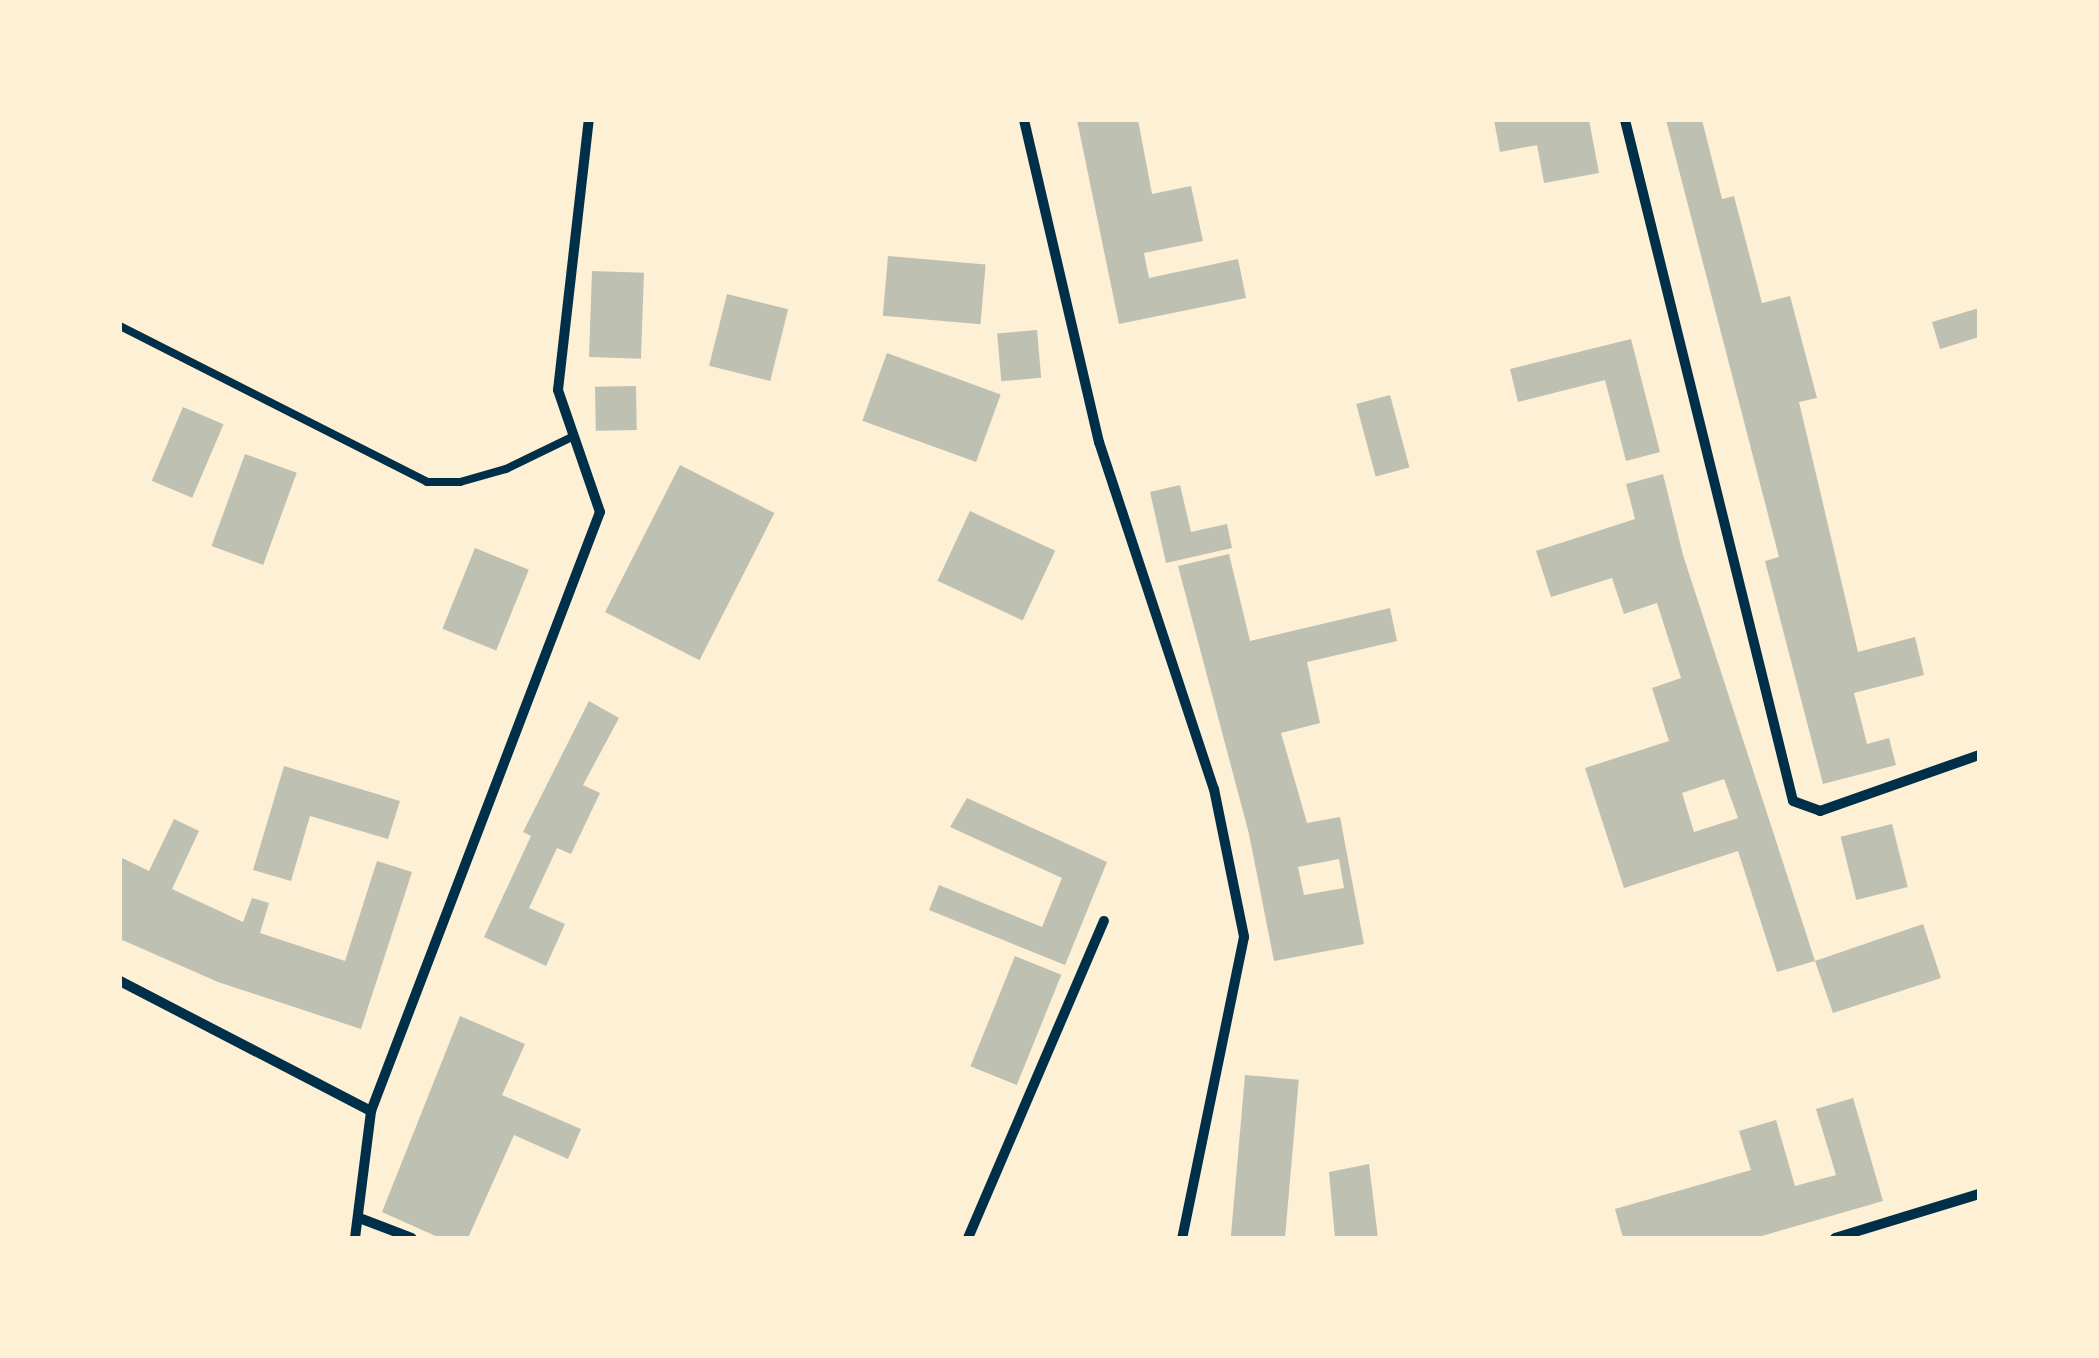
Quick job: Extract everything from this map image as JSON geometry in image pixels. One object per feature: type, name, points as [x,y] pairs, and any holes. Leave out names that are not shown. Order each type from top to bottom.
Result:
[{"type":"street","points":[[355,1238],[362,1219],[371,1111],[600,512],[593,476],[572,437],[558,390],[589,120]]},
{"type":"street","points":[[1024,120],[1099,442],[1214,789],[1244,937],[1182,1238]]},
{"type":"street","points":[[1625,120],[1793,802],[1820,811],[1979,755]]},
{"type":"street","points":[[968,1238],[1104,922]]},
{"type":"street","points":[[120,980],[371,1111]]},
{"type":"street","points":[[1836,1238],[1979,1194]]},
{"type":"street","points":[[362,1219],[412,1238]]},
{"type":"lane","points":[[120,326],[426,482],[460,482],[506,469],[572,437]]},
{"type":"building","points":[[1077,120],[1138,120],[1152,194],[1191,186],[1203,241],[1144,253],[1149,278],[1238,259],[1246,298],[1119,324]]},
{"type":"building","points":[[1494,120],[1589,120],[1599,173],[1544,183],[1537,145],[1500,152]]},
{"type":"building","points":[[1666,120],[1702,120],[1722,199],[1734,196],[1762,303],[1790,296],[1817,398],[1799,402],[1858,652],[1915,637],[1924,675],[1854,693],[1867,744],[1889,738],[1896,765],[1823,784],[1765,561],[1779,557]]},
{"type":"building","points":[[888,256],[986,265],[980,324],[883,316]]},
{"type":"building","points":[[592,271],[644,273],[641,359],[589,357]]},
{"type":"building","points":[[727,294],[788,309],[770,381],[709,366]]},
{"type":"building","points":[[1979,308],[1979,337],[1940,349],[1932,322]]},
{"type":"building","points":[[1037,330],[1041,378],[1001,381],[997,333]]},
{"type":"building","points":[[1631,339],[1660,452],[1626,461],[1605,380],[1518,402],[1510,369]]},
{"type":"building","points":[[887,353],[1001,394],[976,462],[862,421]]},
{"type":"building","points":[[636,386],[637,430],[596,431],[595,387]]},
{"type":"building","points":[[1390,395],[1409,467],[1376,477],[1356,404]]},
{"type":"building","points":[[183,407],[224,424],[192,498],[152,481]]},
{"type":"building","points":[[245,454],[297,473],[263,565],[211,546]]},
{"type":"building","points":[[680,465],[774,513],[700,660],[605,612]]},
{"type":"building","points":[[1663,474],[1683,555],[1815,961],[1777,972],[1738,851],[1624,888],[1585,768],[1669,741],[1652,688],[1681,678],[1657,603],[1624,614],[1612,578],[1551,597],[1536,551],[1635,519],[1626,484]],"holes":[[[1724,779],[1738,818],[1694,832],[1682,793]]]},
{"type":"building","points":[[1180,485],[1191,532],[1227,524],[1232,548],[1166,563],[1150,492]]},
{"type":"building","points":[[970,511],[1055,551],[1023,621],[937,581]]},
{"type":"building","points":[[475,548],[529,570],[496,650],[442,629]]},
{"type":"building","points":[[1229,554],[1250,641],[1390,608],[1397,641],[1307,662],[1320,723],[1281,733],[1307,823],[1340,817],[1364,944],[1274,961],[1249,834],[1178,566]],"holes":[[[1339,859],[1344,888],[1304,895],[1298,867]]]},
{"type":"building","points":[[589,701],[619,718],[583,785],[600,793],[571,854],[557,848],[529,908],[565,924],[546,966],[484,937],[531,836],[523,832]]},
{"type":"building","points":[[284,766],[400,801],[388,839],[310,816],[291,881],[253,870]]},
{"type":"building","points":[[967,798],[1107,862],[1065,965],[929,910],[939,885],[1042,927],[1062,878],[950,827]]},
{"type":"building","points":[[174,819],[199,831],[172,889],[243,922],[252,898],[269,903],[260,933],[345,961],[377,861],[412,872],[361,1029],[218,982],[120,939],[120,857],[149,871]]},
{"type":"building","points":[[1892,824],[1908,887],[1856,900],[1841,837]]},
{"type":"building","points":[[1923,924],[1941,978],[1833,1013],[1815,961]]},
{"type":"building","points":[[1015,956],[1061,975],[1017,1085],[970,1066]]},
{"type":"building","points":[[460,1016],[525,1044],[502,1095],[581,1129],[568,1159],[514,1135],[468,1238],[440,1238],[382,1212]]},
{"type":"building","points":[[1245,1075],[1299,1080],[1285,1238],[1231,1238]]},
{"type":"building","points":[[1853,1098],[1883,1201],[1755,1238],[1623,1238],[1615,1209],[1751,1170],[1739,1131],[1776,1120],[1795,1186],[1836,1175],[1816,1109]]},
{"type":"building","points":[[1369,1164],[1378,1238],[1335,1238],[1329,1172]]}]
